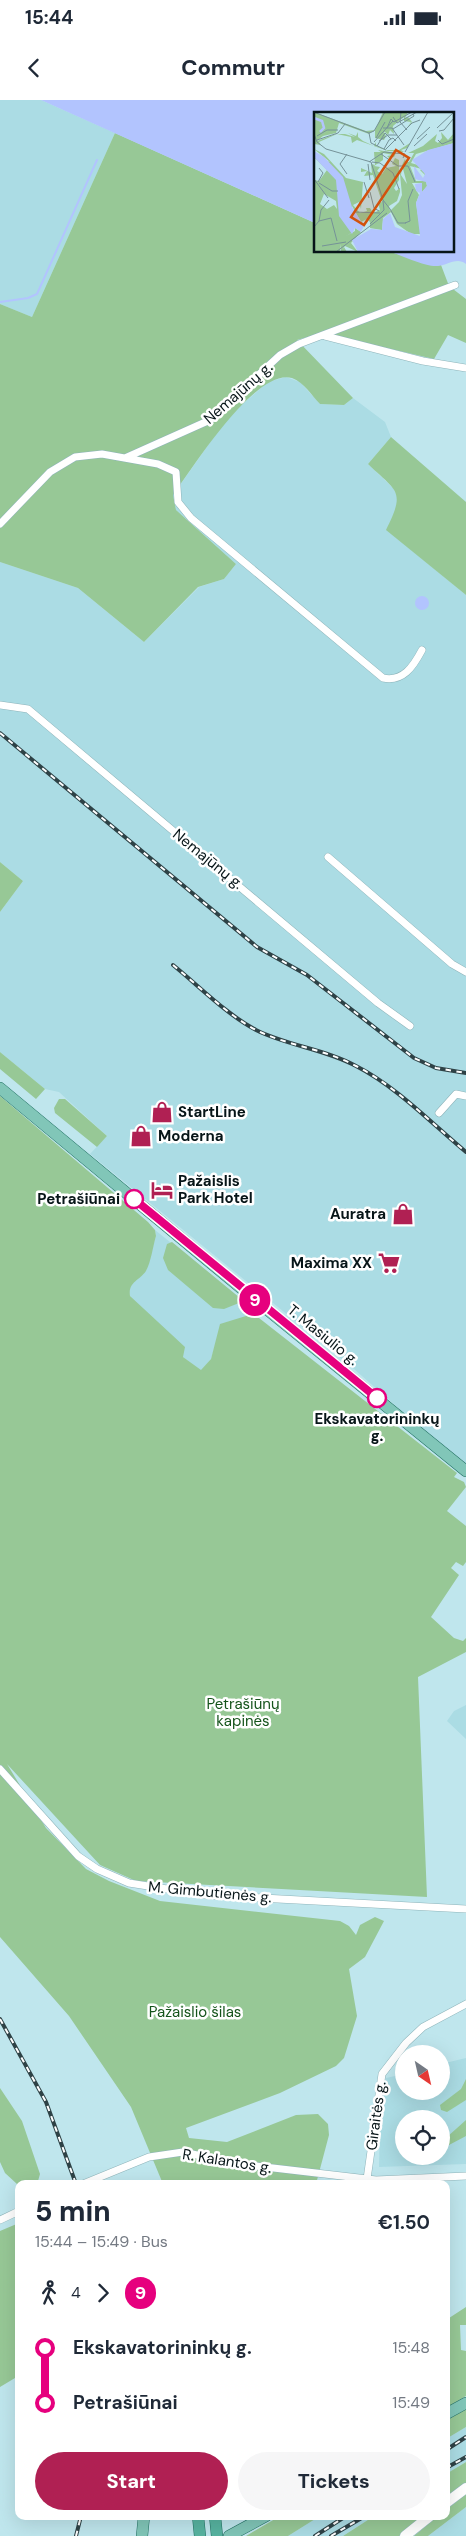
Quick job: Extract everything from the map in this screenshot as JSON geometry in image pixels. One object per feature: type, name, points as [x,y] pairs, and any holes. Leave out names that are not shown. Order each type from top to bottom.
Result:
[{"type":"highway","points":[[198,2520],[200,2536]]},
{"type":"highway","points":[[215,2520],[217,2536]]},
{"type":"main road","name":"T. Masiulio g.","points":[[0,1088],[252,1298],[466,1470]]},
{"type":"main road","points":[[450,2412],[466,2403]]},
{"type":"main road","points":[[450,2500],[466,2488]]},
{"type":"main road","points":[[142,2536],[144,2520]]},
{"type":"main road","points":[[229,2536],[259,2520]]},
{"type":"main road","points":[[405,2536],[425,2520]]},
{"type":"street","name":"Nemajūnų g.","points":[[125,458],[202,425],[221,411],[280,355],[299,344],[455,285]]},
{"type":"street","points":[[324,336],[423,361],[466,368]]},
{"type":"street","points":[[0,524],[50,472],[64,462],[86,455],[102,454],[158,464],[176,472],[178,502],[191,518],[383,678],[392,680],[401,677],[416,662],[422,650]]},
{"type":"street","name":"Nemajūnų g.","points":[[0,705],[28,709],[378,1003],[410,1026]]},
{"type":"street","points":[[328,857],[452,964],[466,972]]},
{"type":"street","points":[[439,1114],[456,1094],[466,1096]]},
{"type":"street","name":"M. Gimbutienės g.","points":[[0,1769],[78,1856],[97,1869],[129,1883],[205,1894],[466,1909]]},
{"type":"street","name":"Giraitės g.","points":[[367,2179],[382,2074],[406,2043],[423,2027],[466,2004]]},
{"type":"street","name":"R. Kalantos g.","points":[[93,2180],[149,2157],[183,2152],[238,2164],[367,2179],[466,2176]]},
{"type":"street","points":[[0,2220],[15,2213]]},
{"type":"shaded area","points":[[0,100],[41,100],[115,133],[32,317],[0,304]]},
{"type":"shaded area","points":[[286,377],[300,382],[320,404],[344,405],[353,398],[385,422],[391,437],[368,464],[393,488],[398,497],[398,507],[387,530],[466,595],[466,1463],[405,1414],[354,1369],[90,1154],[107,1136],[59,1092],[45,1089],[0,1052],[0,912],[23,881],[0,862],[0,562],[78,588],[144,642],[199,587],[224,579],[236,564],[176,510],[173,495],[228,417],[268,382]]},
{"type":"shaded area","points":[[155,1230],[240,1298],[252,1315],[221,1325],[211,1359],[201,1371],[183,1357],[130,1296],[129,1290],[133,1281],[146,1271],[156,1236]]},
{"type":"shaded area","points":[[466,1705],[466,1739],[447,1721],[454,1711]]},
{"type":"shaded area","points":[[466,2058],[466,2164],[450,2165],[450,2110],[395,2110],[395,2165],[437,2165],[379,2167],[380,2121],[386,2078],[395,2076],[395,2100],[450,2100],[450,2062]]},
{"type":"shaded area","points":[[466,2427],[466,2462],[450,2472],[450,2437]]},
{"type":"shaded area","points":[[466,2507],[466,2536],[428,2536],[450,2520]]},
{"type":"shaded area","points":[[314,2520],[368,2520],[343,2536],[288,2536]]},
{"type":"green space","points":[[115,133],[314,223],[314,252],[391,252],[435,266],[441,265],[449,286],[466,299],[466,343],[448,335],[434,359],[322,333],[297,340],[353,398],[344,405],[320,404],[296,380],[292,378],[277,379],[261,388],[226,423],[173,495],[176,510],[236,564],[224,579],[198,587],[144,642],[78,588],[0,562],[0,304],[32,317]]},
{"type":"green space","points":[[391,437],[466,502],[466,595],[386,530],[396,507],[397,499],[392,487],[368,464]]},
{"type":"green space","points":[[0,862],[23,881],[0,912]]},
{"type":"green space","points":[[0,1052],[45,1089],[36,1099],[0,1069]]},
{"type":"green space","points":[[0,1096],[155,1230],[156,1236],[148,1267],[132,1285],[130,1296],[185,1347],[183,1357],[201,1370],[211,1359],[220,1324],[246,1316],[259,1318],[457,1473],[454,1477],[464,1482],[466,1487],[447,1511],[466,1526],[466,1562],[463,1566],[456,1562],[451,1568],[459,1575],[431,1617],[454,1638],[463,1641],[466,1638],[466,1652],[418,1677],[427,1897],[136,1881],[100,1865],[7,1764],[46,1828],[86,1869],[109,1881],[160,1901],[340,1921],[349,1926],[356,1935],[360,1925],[375,1917],[384,1921],[365,1957],[349,1969],[357,2016],[344,2058],[336,2066],[280,2093],[186,2128],[189,2138],[227,2142],[296,2115],[318,2114],[328,2124],[329,2135],[317,2180],[161,2180],[131,2107],[69,2016],[0,1937]]},
{"type":"green space","points":[[59,1099],[65,1099],[107,1136],[97,1147],[55,1113],[54,1108]]},
{"type":"green space","points":[[172,1242],[240,1298],[239,1303],[224,1309],[213,1308],[168,1270],[163,1258],[167,1244]]},
{"type":"green space","points":[[466,2079],[466,2100],[450,2110],[441,2110],[440,2105],[447,2100],[450,2100],[450,2097],[461,2089]]},
{"type":"green space","points":[[0,2088],[22,2121],[40,2174],[38,2180],[15,2180],[15,2182],[5,2173],[0,2162]]},
{"type":"green space","points":[[466,2120],[466,2136],[450,2144],[450,2134]]},
{"type":"green space","points":[[15,2225],[15,2378],[0,2387],[0,2231]]},
{"type":"green space","points":[[466,2307],[466,2325],[460,2325],[461,2350],[466,2351],[466,2396],[450,2406],[450,2317]]},
{"type":"green space","points":[[466,2409],[466,2427],[450,2437],[450,2419]]},
{"type":"green space","points":[[466,2462],[466,2483],[450,2495],[450,2472]]},
{"type":"green space","points":[[466,2494],[466,2507],[450,2519],[450,2507]]},
{"type":"green space","points":[[273,2520],[314,2520],[288,2536],[246,2536]]},
{"type":"green space","points":[[368,2520],[418,2520],[399,2536],[343,2536]]},
{"type":"green space","points":[[433,2520],[449,2520],[428,2536],[414,2536]]},
{"type":"water","points":[[41,100],[466,100],[466,264],[455,261],[439,266],[430,266],[391,252],[454,252],[454,112],[314,112],[314,223]]},
{"type":"water","points":[[419,596],[425,596],[429,603],[425,610],[419,610],[415,606],[415,600]]},
{"type":"waterway","points":[[0,302],[28,298],[37,294],[97,160]]},
{"type":"railway","points":[[0,733],[257,947],[307,975],[414,1058],[436,1068],[466,1073]]},
{"type":"railway","points":[[173,965],[223,1008],[256,1030],[281,1040],[332,1055],[356,1066],[386,1084],[466,1152]]},
{"type":"railway","points":[[0,2019],[46,2102],[75,2180]]},
{"type":"railway","points":[[450,2447],[466,2437]]},
{"type":"railway","points":[[450,2466],[466,2457]]},
{"type":"railway","points":[[76,2536],[80,2520]]},
{"type":"railway","points":[[315,2536],[340,2520]]},
{"type":"railway","points":[[331,2536],[358,2520]]},
{"type":"bus line","name":"9","points":[[134,1199],[252,1298],[377,1398]]},
{"type":"place","name":"StartLine","points":[[162,1112]]},
{"type":"place","name":"Moderna","points":[[141,1136]]},
{"type":"place","name":"Pažaislis Park Hotel","points":[[162,1190]]},
{"type":"place","name":"Petrašiūnai","points":[[134,1199]]},
{"type":"place","name":"Auratra","points":[[403,1214]]},
{"type":"place","name":"Maxima XX","points":[[389,1263]]},
{"type":"place","name":"Ekskavatorininkų g.","points":[[377,1398]]},
{"type":"park label","name":"Petrašiūnų kapinės","points":[[243,1712]]},
{"type":"park label","name":"Pažaislio šilas","points":[[195,2012]]}]
